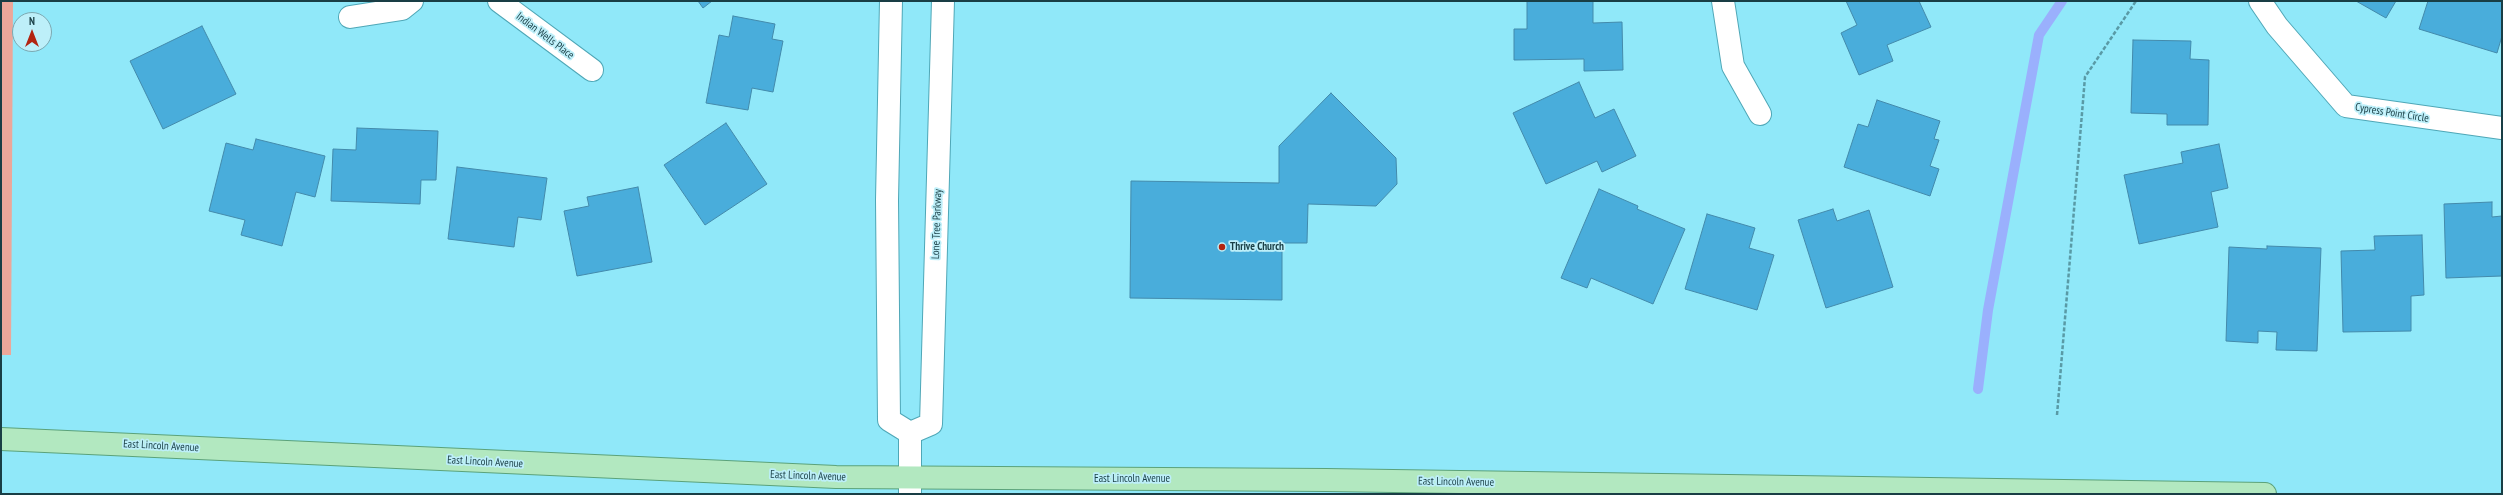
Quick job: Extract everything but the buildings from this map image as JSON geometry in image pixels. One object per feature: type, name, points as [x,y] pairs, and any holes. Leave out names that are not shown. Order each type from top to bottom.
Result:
[{"type":"main road","name":"East Lincoln Avenue","points":[[1,439],[661,470],[910,486],[1326,480],[2265,494]]},
{"type":"street","points":[[350,17],[402,9],[412,1]]},
{"type":"street","name":"Indian Wells Place","points":[[498,1],[592,70]]},
{"type":"street","points":[[891,1],[887,200],[889,420],[910,433],[910,486]]},
{"type":"street","name":"Lone Tree Parkway","points":[[910,433],[931,424],[943,1]]},
{"type":"street","points":[[1723,1],[1733,66],[1760,114]]},
{"type":"street","name":"Cypress Point Circle","points":[[2260,1],[2277,26],[2346,106],[2502,128]]},
{"type":"path","points":[[2057,415],[2085,77],[2136,1]]},
{"type":"shaded area","points":[[1,1],[13,1],[11,355],[1,355]]},
{"type":"waterway","points":[[1978,389],[1988,310],[2039,35],[2062,1]]},
{"type":"place","name":"Thrive Church","points":[[1222,247]]}]
